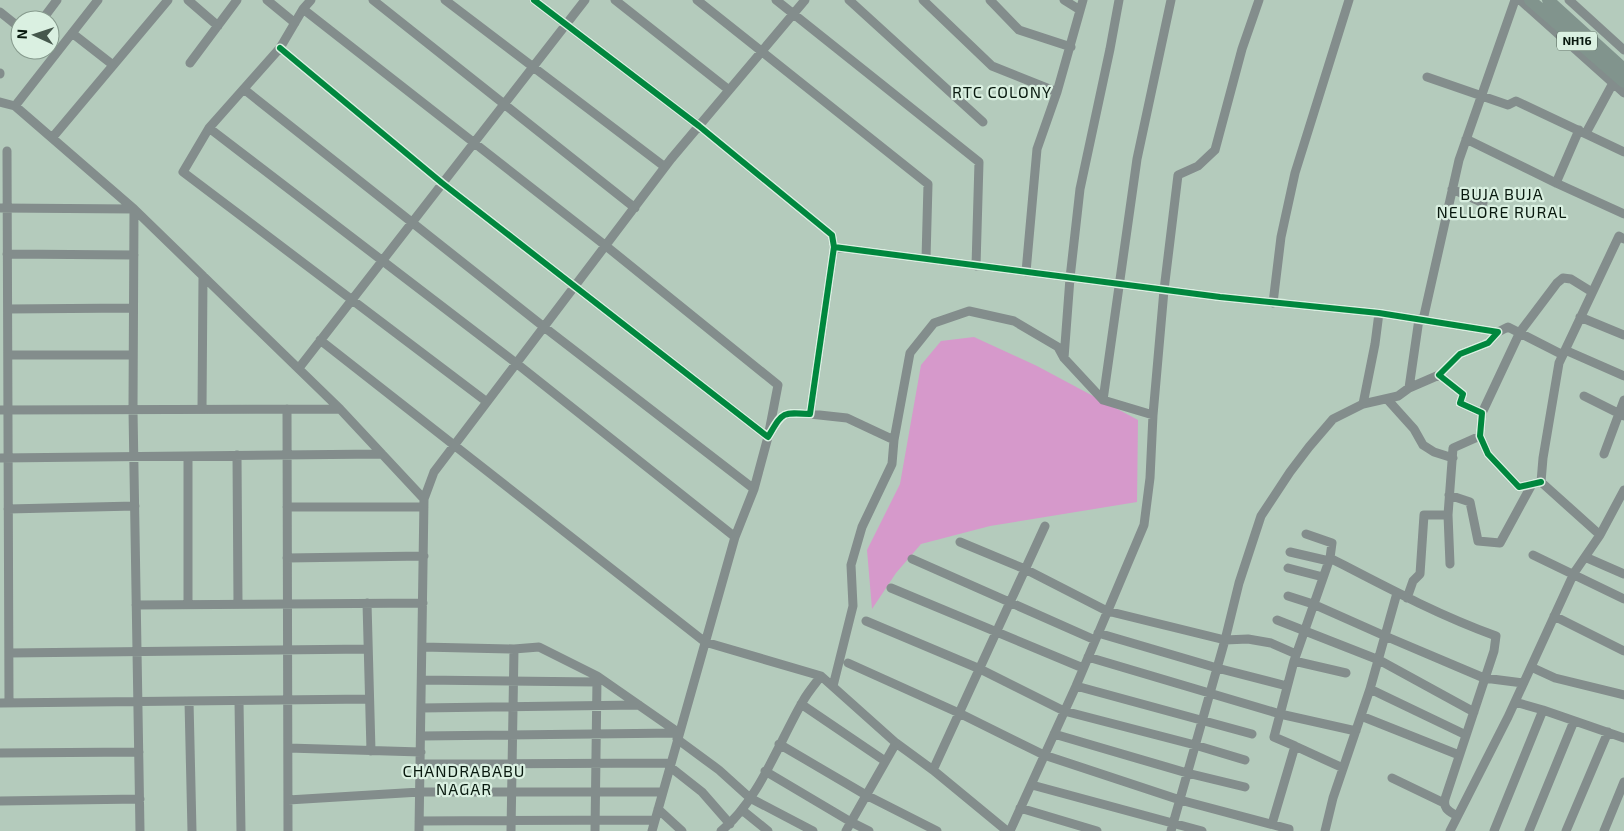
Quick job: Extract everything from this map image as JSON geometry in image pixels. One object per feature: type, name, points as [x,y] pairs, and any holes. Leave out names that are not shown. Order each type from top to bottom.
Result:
[{"type":"highway","name":"NH16","points":[[1530,0],[1618,83]]},
{"type":"highway","name":"NH16","points":[[1548,0],[1624,69]]},
{"type":"street","points":[[60,44],[72,33],[98,0]]},
{"type":"street","points":[[52,138],[168,0]]},
{"type":"street","points":[[188,0],[218,26]]},
{"type":"street","points":[[190,63],[237,0]]},
{"type":"street","points":[[267,0],[295,23]]},
{"type":"street","points":[[311,0],[280,48],[245,90],[209,128],[183,172],[487,402]]},
{"type":"street","points":[[373,0],[634,208]]},
{"type":"street","points":[[445,0],[665,168]]},
{"type":"street","points":[[534,0],[699,126],[832,235],[834,247],[810,414]]},
{"type":"street","points":[[298,368],[585,0]]},
{"type":"street","points":[[615,0],[729,90]]},
{"type":"street","points":[[697,0],[928,184],[926,259]]},
{"type":"street","points":[[776,0],[979,162],[976,266]]},
{"type":"street","points":[[419,831],[424,503],[434,472],[665,168],[805,0]]},
{"type":"street","points":[[849,0],[983,122]]},
{"type":"street","points":[[923,0],[992,66],[1057,92]]},
{"type":"street","points":[[990,0],[1019,30],[1071,47]]},
{"type":"street","points":[[1064,0],[1080,10]]},
{"type":"street","points":[[1026,272],[1037,148],[1071,47],[1083,0]]},
{"type":"street","points":[[1064,358],[1070,278],[1080,189],[1119,0]]},
{"type":"street","points":[[1103,400],[1137,159],[1170,0]]},
{"type":"street","points":[[320,340],[705,642],[822,676],[896,743],[1009,831],[1032,785],[1076,686],[1144,525],[1150,478],[1153,415],[1164,290],[1178,175],[1198,166],[1215,150],[1242,49],[1259,0]]},
{"type":"street","points":[[1273,303],[1280,237],[1295,173],[1349,0]]},
{"type":"street","points":[[1409,388],[1421,319],[1459,160],[1515,0]]},
{"type":"street","points":[[1520,0],[1618,83],[1624,93]]},
{"type":"street","points":[[1569,0],[1624,50]]},
{"type":"street","points":[[303,10],[606,246],[778,385],[768,437],[754,489],[735,536],[652,831]]},
{"type":"street","points":[[0,12],[10,20]]},
{"type":"street","points":[[72,33],[114,65]]},
{"type":"street","points":[[280,48],[442,183],[768,437]]},
{"type":"street","points":[[15,106],[46,60]]},
{"type":"street","points":[[1427,77],[1508,105],[1516,101],[1624,152]]},
{"type":"street","points":[[1556,183],[1583,132],[1618,83]]},
{"type":"street","points":[[245,90],[754,489]]},
{"type":"street","points":[[0,102],[15,106],[134,209],[340,408],[424,503]]},
{"type":"street","points":[[209,128],[516,363],[735,536]]},
{"type":"street","points":[[1466,139],[1624,214]]},
{"type":"street","points":[[7,151],[4,208],[8,355],[4,410],[4,458],[8,509],[4,604],[9,653],[4,703],[369,699]]},
{"type":"street","points":[[1452,189],[1483,203]]},
{"type":"street","points":[[4,208],[134,209]]},
{"type":"street","points":[[134,209],[133,410],[140,831]]},
{"type":"street","points":[[1542,482],[1544,458],[1560,363],[1592,292],[1622,235]]},
{"type":"street","points":[[834,247],[1119,285],[1379,313],[1498,332]]},
{"type":"street","points":[[5,249],[134,255]]},
{"type":"street","points":[[202,409],[203,276]]},
{"type":"street","points":[[1542,482],[1531,486],[1519,487],[1488,454],[1480,436],[1482,413],[1520,332],[1557,283],[1564,278],[1571,279],[1592,292]]},
{"type":"street","points":[[8,309],[133,308]]},
{"type":"street","points":[[833,686],[853,606],[851,565],[862,527],[892,464],[894,440],[910,353],[934,323],[969,311],[1014,321],[1058,347],[1064,358],[1103,400],[1153,415]]},
{"type":"street","points":[[1363,404],[1379,313]]},
{"type":"street","points":[[1580,317],[1624,335]]},
{"type":"street","points":[[1172,827],[1239,584],[1262,516],[1309,446],[1333,419],[1363,404],[1398,396],[1409,388],[1439,375],[1460,354],[1488,343],[1498,332],[1508,327],[1624,376]]},
{"type":"street","points":[[8,355],[133,354]]},
{"type":"street","points":[[1439,375],[1463,394],[1460,403],[1482,413]]},
{"type":"street","points":[[1584,396],[1622,415]]},
{"type":"street","points":[[1387,399],[1414,429],[1423,445],[1434,452],[1453,458]]},
{"type":"street","points":[[1604,454],[1622,415],[1624,400]]},
{"type":"street","points":[[4,410],[340,408]]},
{"type":"street","points":[[287,409],[288,831]]},
{"type":"street","points":[[768,437],[780,417],[787,412],[847,418],[894,440]]},
{"type":"street","points":[[1450,564],[1448,515],[1454,448],[1480,436]]},
{"type":"street","points":[[4,458],[382,454]]},
{"type":"street","points":[[237,455],[238,604]]},
{"type":"street","points":[[188,456],[188,604]]},
{"type":"street","points":[[1542,482],[1600,534]]},
{"type":"street","points":[[1449,495],[1470,502],[1478,542],[1500,544],[1531,486]]},
{"type":"street","points":[[1452,830],[1457,816],[1515,702],[1574,573],[1600,534],[1624,490]]},
{"type":"street","points":[[287,507],[424,503]]},
{"type":"street","points":[[8,509],[134,506]]},
{"type":"street","points":[[1407,598],[1413,581],[1420,574],[1424,515],[1448,515]]},
{"type":"street","points":[[933,770],[1045,526]]},
{"type":"street","points":[[1306,534],[1332,542],[1329,560],[1295,658],[1274,737],[1344,768]]},
{"type":"street","points":[[960,542],[1025,569],[1107,611],[1225,640],[1248,639],[1271,643],[1295,658],[1346,673]]},
{"type":"street","points":[[1290,552],[1329,560],[1466,625],[1496,636],[1494,651],[1444,803],[1446,810],[1457,816]]},
{"type":"street","points":[[1533,555],[1574,573],[1624,599]]},
{"type":"street","points":[[287,558],[424,556]]},
{"type":"street","points":[[1585,557],[1624,574]]},
{"type":"street","points":[[912,559],[1010,602],[1097,637],[1287,686]]},
{"type":"street","points":[[1288,568],[1323,577]]},
{"type":"street","points":[[891,588],[1083,668]]},
{"type":"street","points":[[1325,831],[1333,798],[1379,660],[1397,593]]},
{"type":"street","points":[[1288,596],[1313,604],[1484,678],[1523,683]]},
{"type":"street","points":[[367,603],[370,751]]},
{"type":"street","points":[[136,605],[423,603]]},
{"type":"street","points":[[1554,616],[1624,651]]},
{"type":"street","points":[[1277,620],[1305,629],[1379,660],[1474,712]]},
{"type":"street","points":[[866,621],[980,669],[1064,711],[1245,760]]},
{"type":"street","points":[[422,646],[514,650],[539,647],[639,705],[720,770],[750,798],[813,831]]},
{"type":"street","points":[[9,653],[368,649]]},
{"type":"street","points":[[511,831],[514,650]]},
{"type":"street","points":[[1088,657],[1280,714],[1356,731]]},
{"type":"street","points":[[848,663],[960,713],[1044,756],[1180,800],[1272,824],[1289,829],[1289,831]]},
{"type":"street","points":[[1531,666],[1555,678],[1624,695]]},
{"type":"street","points":[[721,831],[730,824],[750,798],[801,704],[822,676]]},
{"type":"street","points":[[422,680],[514,682],[596,679]]},
{"type":"street","points":[[595,831],[596,679]]},
{"type":"street","points":[[1076,686],[1252,734]]},
{"type":"street","points":[[1370,689],[1466,735]]},
{"type":"street","points":[[189,701],[192,831]]},
{"type":"street","points":[[239,701],[241,831]]},
{"type":"street","points":[[1515,702],[1624,738]]},
{"type":"street","points":[[801,704],[885,761]]},
{"type":"street","points":[[421,708],[639,705]]},
{"type":"street","points":[[1494,831],[1543,710]]},
{"type":"street","points":[[1361,716],[1459,755]]},
{"type":"street","points":[[1529,831],[1574,721]]},
{"type":"street","points":[[1566,831],[1608,732]]},
{"type":"street","points":[[421,736],[596,734],[678,736]]},
{"type":"street","points":[[1054,734],[1188,773],[1245,787]]},
{"type":"street","points":[[846,831],[896,743]]},
{"type":"street","points":[[780,744],[866,795],[937,831]]},
{"type":"street","points":[[1272,824],[1295,746]]},
{"type":"street","points":[[288,748],[420,752]]},
{"type":"street","points":[[0,753],[139,752]]},
{"type":"street","points":[[420,764],[596,763],[670,765],[702,792],[730,824]]},
{"type":"street","points":[[765,771],[868,831]]},
{"type":"street","points":[[1392,778],[1444,803]]},
{"type":"street","points":[[1604,831],[1624,782]]},
{"type":"street","points":[[1032,785],[1172,827],[1202,831]]},
{"type":"street","points":[[288,800],[420,792],[663,792]]},
{"type":"street","points":[[0,801],[140,799]]},
{"type":"street","points":[[1020,808],[1097,831]]},
{"type":"street","points":[[658,809],[682,831]]},
{"type":"street","points":[[742,810],[768,831]]},
{"type":"street","points":[[420,821],[655,820]]},
{"type":"shaded area","points":[[974,337],[1037,366],[1138,420],[1137,502],[990,526],[921,544],[896,573],[872,609],[867,550],[900,484],[921,365],[941,341]]},
{"type":"cycle path","points":[[280,48],[442,183],[768,437],[784,415],[793,413],[810,414],[834,247],[832,235],[699,126],[534,0]]},
{"type":"cycle path","points":[[834,247],[1220,297],[1379,313],[1498,332],[1488,343],[1460,354],[1439,375],[1463,394],[1460,403],[1482,413],[1480,436],[1488,454],[1519,487],[1541,482]]},
{"type":"district","name":"RTC COLONY","points":[[1002,92]]},
{"type":"district","name":"BUJA BUJA NELLORE RURAL","points":[[1502,203]]},
{"type":"district","name":"CHANDRABABU NAGAR","points":[[464,780]]}]
